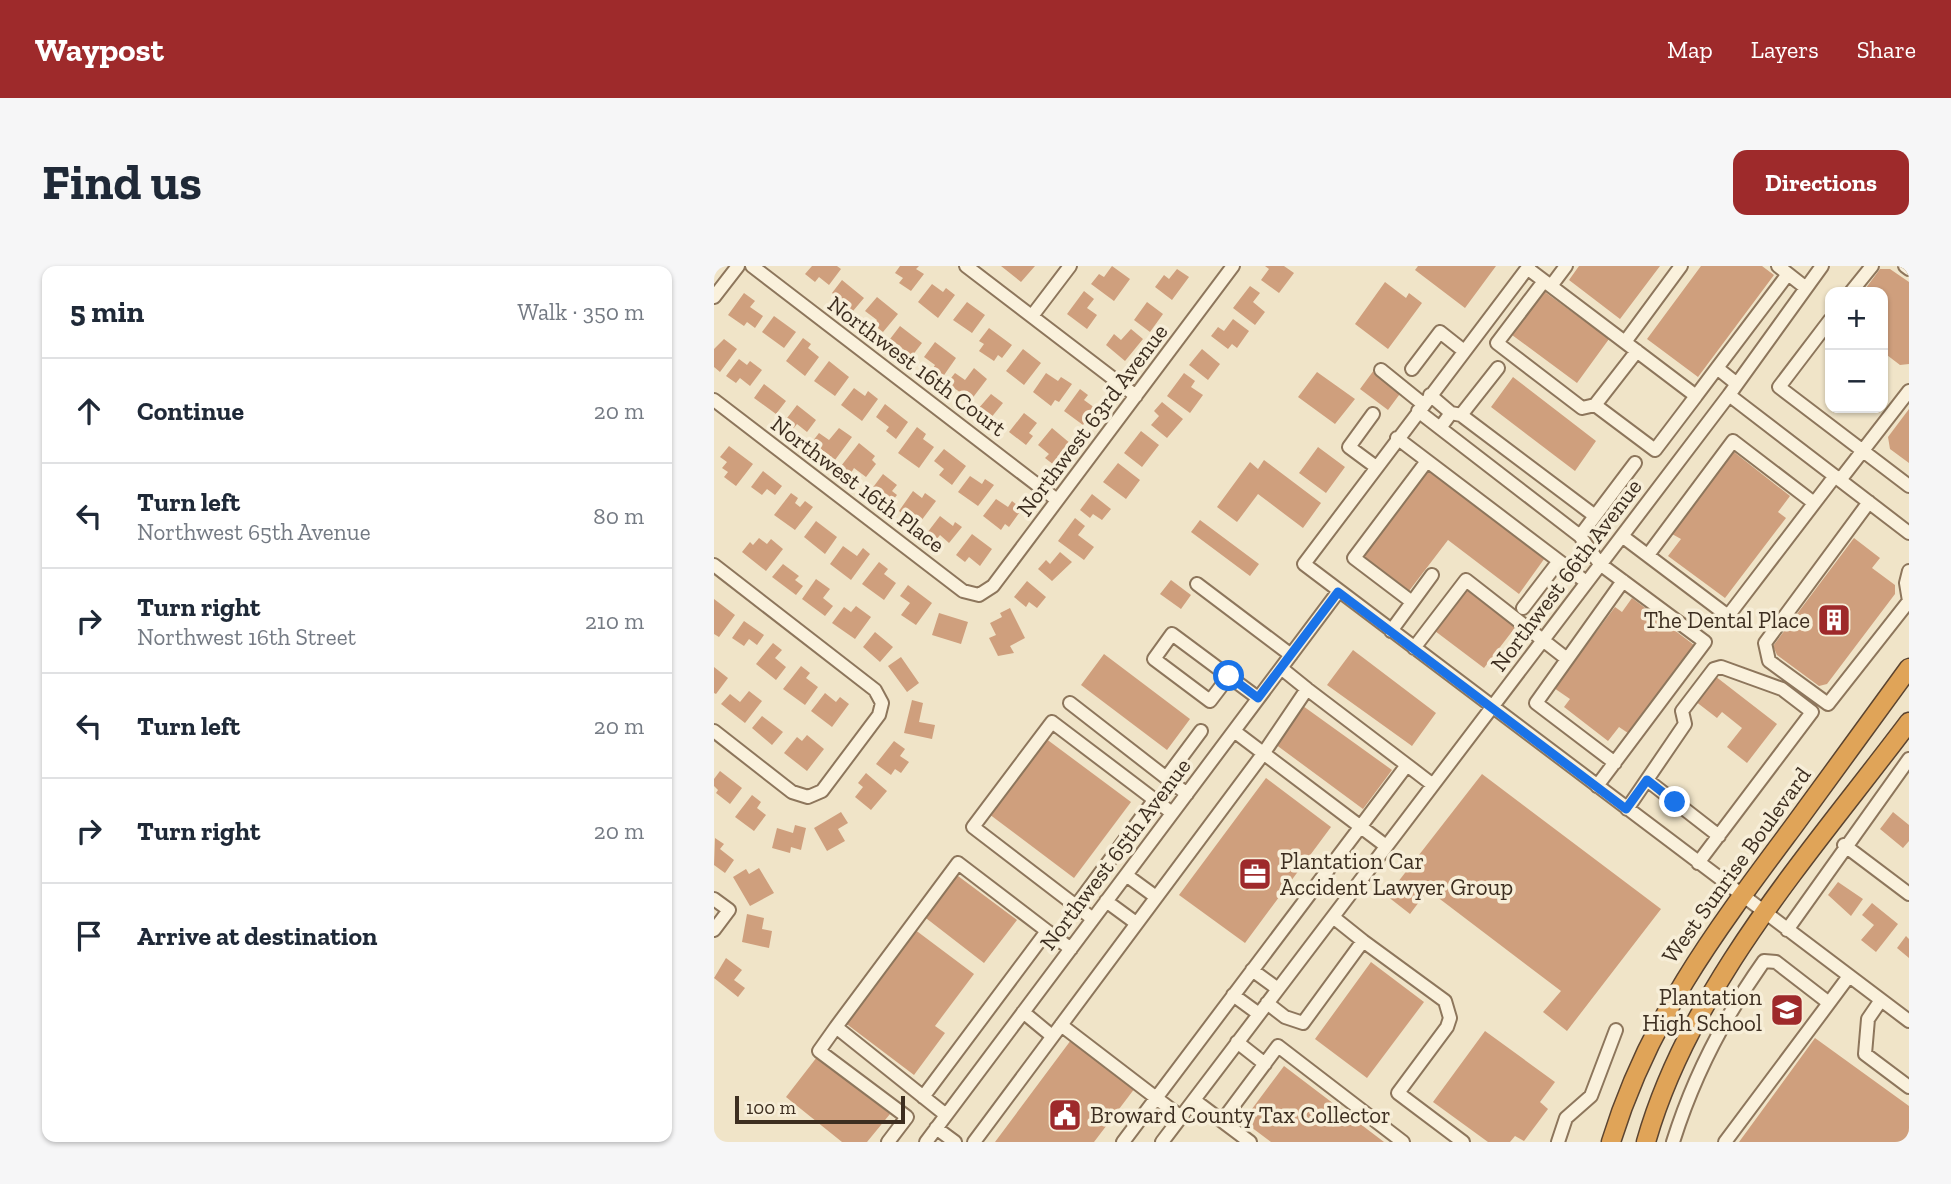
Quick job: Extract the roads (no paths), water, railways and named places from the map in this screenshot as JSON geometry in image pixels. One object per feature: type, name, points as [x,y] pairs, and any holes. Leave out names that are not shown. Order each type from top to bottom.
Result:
[{"type":"highway","name":"West Sunrise Boulevard","points":[[1611,1142],[1620,1111],[1647,1050],[1689,969],[1909,668]]},
{"type":"highway","points":[[1646,1142],[1682,1046],[1717,983],[1909,722]]},
{"type":"highway","points":[[1623,1142],[1642,1079],[1647,1050]]},
{"type":"street","points":[[714,298],[738,266]]},
{"type":"street","name":"Northwest 16th Court","points":[[752,266],[1058,500]]},
{"type":"street","points":[[966,266],[1136,396]]},
{"type":"street","points":[[1032,316],[1070,266]]},
{"type":"street","name":"Northwest 63rd Avenue","points":[[979,594],[993,586],[1234,266]]},
{"type":"street","points":[[1497,343],[1566,266]]},
{"type":"street","points":[[1625,342],[1681,266]]},
{"type":"street","name":"Northwest 66th Avenue","points":[[1162,1142],[1729,395],[1822,266]]},
{"type":"street","points":[[1856,287],[1872,266]]},
{"type":"street","points":[[1905,266],[1909,269]]},
{"type":"street","points":[[1696,396],[1528,267],[1304,564],[1909,1021]]},
{"type":"street","points":[[1595,405],[1655,450],[1717,369],[1783,270],[1806,288]]},
{"type":"street","points":[[1825,327],[1779,387],[1909,486]]},
{"type":"street","points":[[1480,330],[1582,408],[1595,405],[1637,351]]},
{"type":"street","points":[[1412,369],[1440,332],[1464,351]]},
{"type":"street","points":[[1440,428],[1498,368]]},
{"type":"street","points":[[1717,369],[1737,384]]},
{"type":"street","points":[[1381,370],[1424,403],[1456,414],[1595,516]]},
{"type":"street","points":[[1622,536],[1728,616],[1814,503],[1863,451],[1909,391]]},
{"type":"street","points":[[1729,395],[1909,533]]},
{"type":"street","name":"Northwest 16th Place","points":[[714,400],[963,591],[979,594]]},
{"type":"street","points":[[1424,403],[1440,428],[1580,536],[1600,564],[1705,642],[1597,786]]},
{"type":"street","points":[[1373,414],[1349,447],[1376,467]]},
{"type":"street","points":[[1397,438],[1587,582]]},
{"type":"street","points":[[1648,555],[1733,441],[1814,503]]},
{"type":"street","points":[[1412,602],[1354,558],[1427,461]]},
{"type":"street","points":[[1580,536],[1635,464]]},
{"type":"street","points":[[1532,499],[1547,480]]},
{"type":"street","points":[[1869,502],[1765,643],[1769,661],[1828,704],[1909,601],[1906,583],[1909,571]]},
{"type":"street","points":[[1523,608],[1559,561]]},
{"type":"street","points":[[714,565],[875,690],[882,703],[879,715],[822,791],[808,797],[792,792],[714,731]]},
{"type":"street","points":[[1391,631],[1432,575]]},
{"type":"street","points":[[1414,649],[1466,580],[1567,659]]},
{"type":"street","points":[[1615,763],[1536,703],[1623,582]]},
{"type":"street","points":[[1197,584],[1291,655]]},
{"type":"street","name":"Northwest 65th Avenue","points":[[926,1142],[1338,592]]},
{"type":"street","points":[[1229,676],[1210,701],[1154,659],[1172,634],[1229,676],[1258,698]]},
{"type":"street","points":[[1626,809],[1685,724],[1682,711],[1714,669],[1721,667],[1770,684],[1792,696],[1812,712],[1698,863]]},
{"type":"street","points":[[1281,668],[1433,785]]},
{"type":"street","points":[[974,1142],[1263,754],[1307,689]]},
{"type":"street","points":[[1070,704],[1187,794]]},
{"type":"street","points":[[1093,919],[973,827],[1052,722],[1172,813]]},
{"type":"street","points":[[1166,778],[1201,731]]},
{"type":"street","points":[[1234,732],[1386,846]]},
{"type":"street","points":[[1787,930],[1844,845],[1909,759]]},
{"type":"street","points":[[1123,1142],[1407,765]]},
{"type":"street","points":[[1647,780],[1719,836]]},
{"type":"street","points":[[1076,906],[1155,799]]},
{"type":"street","points":[[1844,845],[1909,894]]},
{"type":"street","points":[[888,1142],[907,1116],[819,1051],[958,863],[1070,949]]},
{"type":"street","points":[[1126,875],[1156,897]]},
{"type":"street","points":[[714,899],[729,910],[714,930]]},
{"type":"street","points":[[1106,901],[1136,923]]},
{"type":"street","points":[[1333,917],[1445,1001],[1449,1010],[1447,1027],[1398,1093],[1463,1142]]},
{"type":"street","points":[[923,1097],[1047,930]]},
{"type":"street","points":[[1267,1003],[1285,1017],[1303,1023],[1363,941]]},
{"type":"street","points":[[1673,1142],[1711,1051],[1764,961],[1776,962],[1829,1003]]},
{"type":"street","points":[[1252,970],[1278,989]]},
{"type":"street","points":[[1725,1142],[1849,976]]},
{"type":"street","points":[[1233,995],[1259,1014]]},
{"type":"street","points":[[1881,1000],[1868,1019],[1865,1054],[1909,1087]]},
{"type":"street","points":[[1023,1012],[1052,1036]]},
{"type":"street","points":[[1061,1025],[1181,1117]]},
{"type":"street","points":[[836,1027],[946,1115]]},
{"type":"street","points":[[1558,1142],[1566,1118],[1591,1096],[1615,1030]]},
{"type":"street","points":[[1237,1042],[1265,1064]]},
{"type":"street","points":[[1222,1121],[1278,1046],[1403,1142]]},
{"type":"street","points":[[1194,1100],[1250,1142]]},
{"type":"street","points":[[936,1128],[955,1142]]},
{"type":"place","name":"The Dental Place","points":[[1834,620]]},
{"type":"place","name":"Plantation Car Accident Lawyer Group","points":[[1255,874]]},
{"type":"place","name":"Plantation High School","points":[[1787,1010]]},
{"type":"place","name":"Broward County Tax Collector","points":[[1065,1115]]}]
